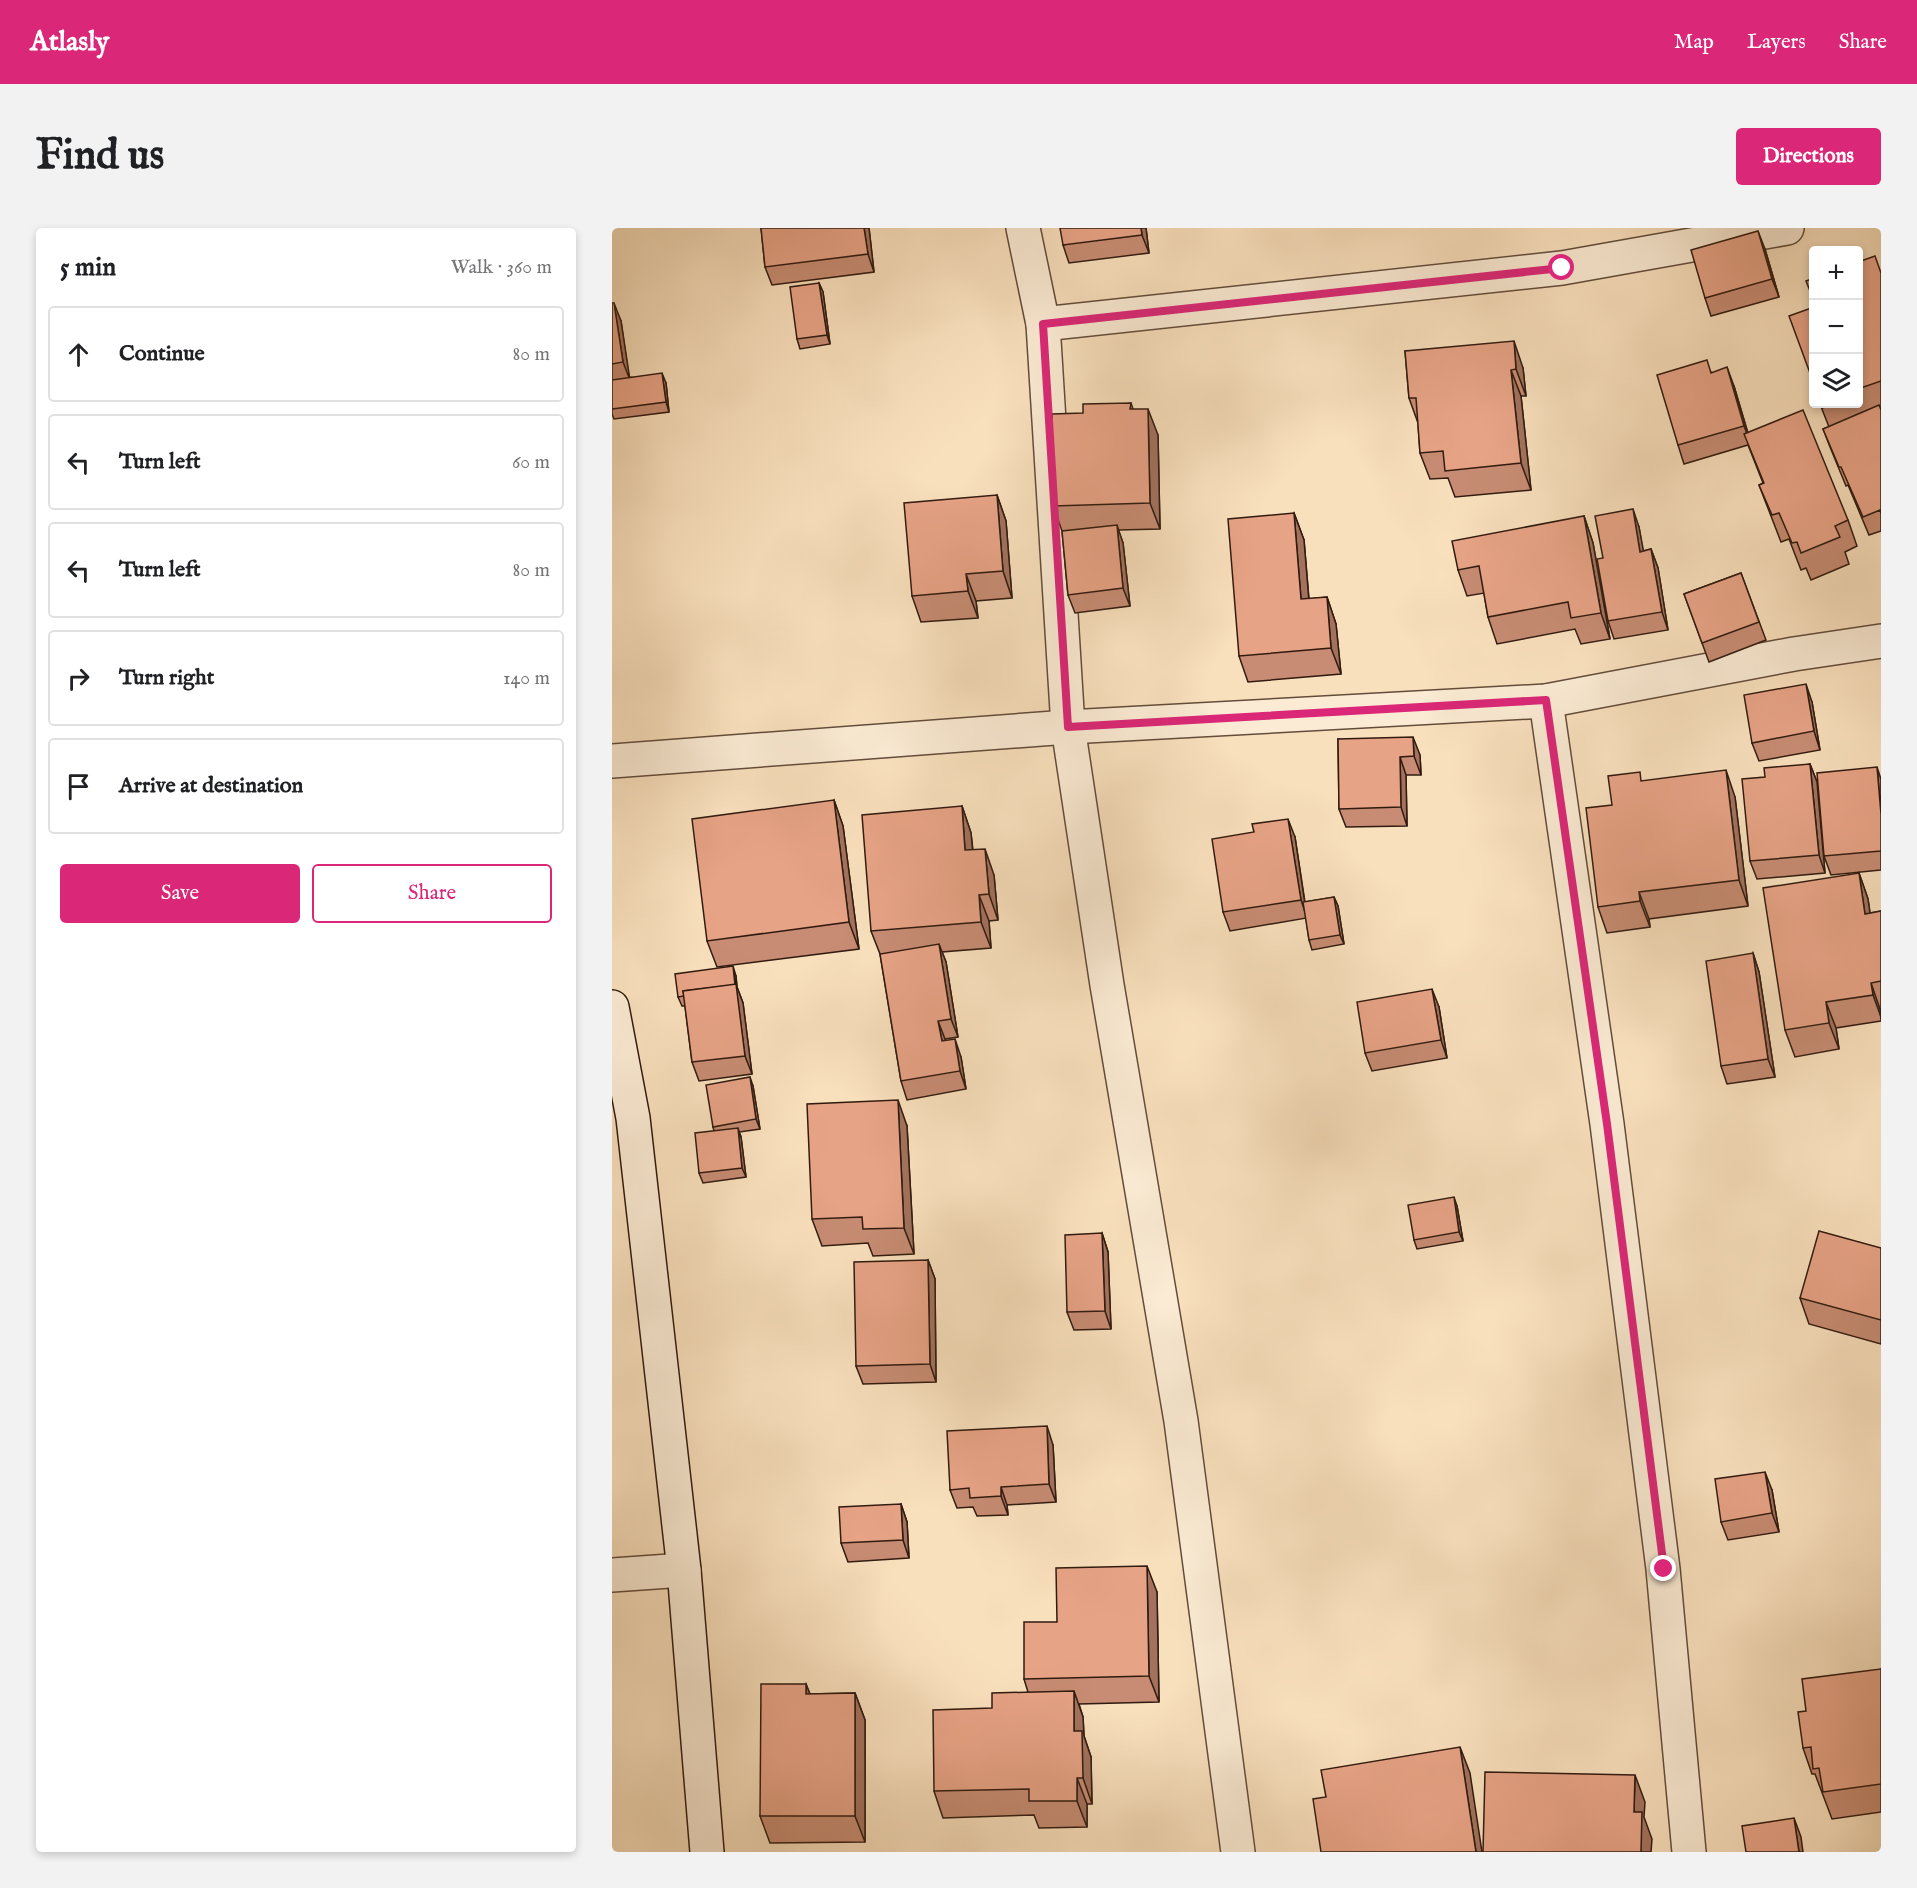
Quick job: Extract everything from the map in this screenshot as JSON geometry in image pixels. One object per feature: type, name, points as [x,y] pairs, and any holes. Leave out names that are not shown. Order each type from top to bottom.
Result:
[{"type":"street","points":[[1023,228],[1043,324],[1068,727],[1107,984],[1181,1421],[1238,1852]]},
{"type":"street","points":[[1043,324],[1562,268],[1787,228]]},
{"type":"street","points":[[612,760],[1068,727],[1546,700],[1794,654],[1881,641]]},
{"type":"street","points":[[1546,700],[1607,1124],[1664,1569],[1689,1852]]},
{"type":"street","points":[[612,1007],[622,1119],[684,1570],[707,1852]]},
{"type":"street","points":[[612,1575],[684,1570]]},
{"type":"building","points":[[761,228],[864,228],[868,254],[765,267]]},
{"type":"building","points":[[1060,228],[1141,228],[1142,235],[1063,245]]},
{"type":"building","points":[[1758,231],[1772,279],[1705,298],[1691,250]]},
{"type":"building","points":[[1875,256],[1881,273],[1881,381],[1863,387],[1863,300],[1863,260]]},
{"type":"building","points":[[819,283],[827,335],[797,339],[790,287]]},
{"type":"building","points":[[612,303],[614,303],[623,362],[612,364]]},
{"type":"building","points":[[1809,309],[1809,370],[1789,316]]},
{"type":"building","points":[[1514,341],[1516,369],[1511,370],[1521,463],[1445,471],[1443,451],[1420,453],[1416,398],[1409,398],[1405,351]]},
{"type":"building","points":[[1707,360],[1711,373],[1727,367],[1744,426],[1678,445],[1657,375]]},
{"type":"building","points":[[662,373],[666,402],[612,409],[612,380]]},
{"type":"building","points":[[1131,403],[1130,409],[1148,409],[1150,503],[1053,506],[1052,414],[1083,413],[1083,404]]},
{"type":"building","points":[[1879,405],[1881,410],[1881,513],[1880,510],[1863,517],[1823,429]]},
{"type":"building","points":[[1803,410],[1848,520],[1835,526],[1840,537],[1801,553],[1797,542],[1792,543],[1779,513],[1772,515],[1759,485],[1764,483],[1744,434]]},
{"type":"building","points":[[997,495],[1003,571],[966,574],[968,591],[912,596],[904,503]]},
{"type":"building","points":[[1633,509],[1640,552],[1651,549],[1662,612],[1608,621],[1597,559],[1603,558],[1595,516]]},
{"type":"building","points":[[1294,513],[1301,599],[1327,597],[1331,648],[1239,656],[1228,519]]},
{"type":"building","points":[[1584,516],[1601,613],[1571,618],[1568,602],[1488,617],[1479,566],[1458,570],[1452,541]]},
{"type":"building","points":[[1117,525],[1123,588],[1068,595],[1062,531]]},
{"type":"building","points":[[1741,573],[1759,622],[1702,643],[1684,594]]},
{"type":"building","points":[[1806,684],[1814,731],[1752,743],[1744,695]]},
{"type":"building","points":[[1413,737],[1414,756],[1400,757],[1401,807],[1339,809],[1338,739]]},
{"type":"building","points":[[1810,764],[1819,855],[1750,861],[1742,779],[1765,777],[1764,768]]},
{"type":"building","points":[[1877,767],[1881,851],[1824,856],[1817,773]]},
{"type":"building","points":[[1726,770],[1739,880],[1639,892],[1640,901],[1598,907],[1586,808],[1612,805],[1608,776],[1640,772],[1641,781]]},
{"type":"building","points":[[834,800],[849,922],[707,941],[692,819]]},
{"type":"building","points":[[962,806],[965,850],[985,849],[989,894],[979,895],[981,922],[871,931],[862,815]]},
{"type":"building","points":[[1288,819],[1301,900],[1223,912],[1212,839],[1254,832],[1252,824]]},
{"type":"building","points":[[1859,873],[1865,914],[1881,911],[1881,981],[1871,983],[1873,995],[1826,1002],[1829,1023],[1785,1030],[1763,888]]},
{"type":"building","points":[[1334,897],[1340,935],[1309,940],[1303,902]]},
{"type":"building","points":[[939,944],[951,1019],[938,1021],[942,1041],[955,1039],[960,1071],[901,1081],[880,954]]},
{"type":"building","points":[[1753,953],[1768,1059],[1721,1066],[1706,961]]},
{"type":"building","points":[[733,966],[735,985],[683,991],[684,996],[678,997],[675,974]]},
{"type":"building","points":[[736,984],[745,1056],[692,1062],[683,991]]},
{"type":"building","points":[[1432,989],[1441,1040],[1365,1053],[1357,1002]]},
{"type":"building","points":[[750,1077],[756,1119],[713,1127],[706,1085]]},
{"type":"building","points":[[898,1100],[904,1228],[863,1229],[862,1217],[812,1219],[807,1104]]},
{"type":"building","points":[[738,1128],[742,1168],[699,1173],[695,1133]]},
{"type":"building","points":[[1454,1197],[1459,1232],[1414,1240],[1408,1205]]},
{"type":"building","points":[[1819,1231],[1881,1248],[1881,1320],[1800,1298]]},
{"type":"building","points":[[1102,1233],[1105,1311],[1067,1312],[1065,1235]]},
{"type":"building","points":[[928,1260],[930,1364],[856,1366],[854,1262]]},
{"type":"building","points":[[1047,1426],[1049,1484],[1001,1487],[1001,1496],[970,1498],[969,1488],[950,1490],[947,1431]]},
{"type":"building","points":[[1765,1472],[1772,1513],[1721,1522],[1715,1479]]},
{"type":"building","points":[[901,1504],[903,1540],[841,1543],[839,1507]]},
{"type":"building","points":[[1147,1566],[1149,1676],[1024,1679],[1024,1622],[1057,1622],[1056,1568]]},
{"type":"building","points":[[1881,1669],[1881,1784],[1823,1792],[1819,1768],[1813,1769],[1811,1747],[1803,1748],[1798,1712],[1806,1711],[1802,1679]]},
{"type":"building","points":[[761,1684],[806,1684],[806,1694],[855,1693],[855,1816],[760,1816]]},
{"type":"building","points":[[1074,1691],[1074,1731],[1082,1731],[1083,1778],[1077,1778],[1077,1801],[1029,1801],[1029,1789],[934,1791],[933,1710],[992,1708],[992,1693]]},
{"type":"building","points":[[1460,1747],[1476,1852],[1321,1852],[1313,1799],[1326,1797],[1321,1770]]},
{"type":"building","points":[[1485,1772],[1635,1775],[1634,1812],[1642,1812],[1641,1852],[1483,1852]]},
{"type":"building","points":[[1794,1818],[1799,1852],[1746,1852],[1742,1826]]},
{"type":"route","points":[[1562,268],[1043,324],[1068,727],[1546,700],[1607,1124],[1664,1569]]}]
